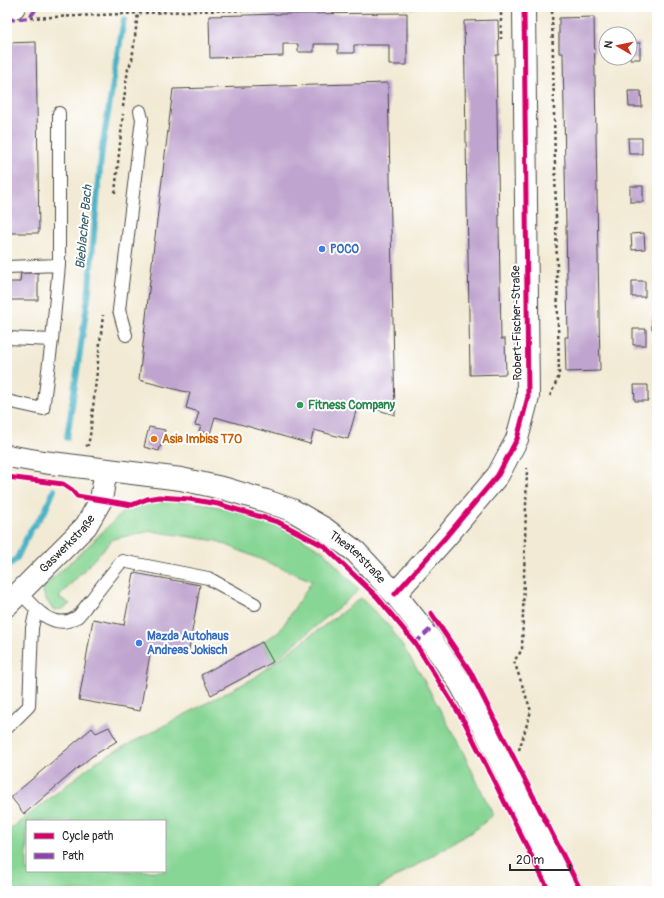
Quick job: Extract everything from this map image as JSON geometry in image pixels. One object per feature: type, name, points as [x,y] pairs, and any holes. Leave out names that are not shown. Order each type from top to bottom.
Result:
[{"type":"street","name":"Robert-Fischer-Straße","points":[[395,594],[446,538],[498,475],[517,439],[528,397],[524,7]]},
{"type":"street","points":[[7,8],[22,12]]},
{"type":"street","name":"Theaterstraße","points":[[7,456],[43,462],[181,479],[226,489],[292,510],[325,529],[356,552],[395,594],[426,633],[460,683],[485,729],[565,891]]},
{"type":"street","name":"Gaswerkstraße","points":[[14,599],[86,526],[101,500],[106,470]]},
{"type":"lane","points":[[126,335],[119,310],[142,119],[140,111]]},
{"type":"lane","points":[[7,401],[43,409],[52,340],[59,265],[59,113]]},
{"type":"lane","points":[[7,267],[59,265]]},
{"type":"lane","points":[[7,338],[52,340]]},
{"type":"lane","points":[[14,599],[36,610],[45,617],[58,622],[67,622],[78,616],[122,561],[208,578],[255,604]]},
{"type":"lane","points":[[7,728],[29,706],[32,628],[36,610]]},
{"type":"path","points":[[22,12],[138,13],[506,7]]},
{"type":"path","points":[[115,196],[128,69],[132,60],[138,13]]},
{"type":"path","points":[[84,447],[88,445],[90,436],[103,312]]},
{"type":"path","points":[[518,753],[531,711],[514,661],[522,650],[527,461]]},
{"type":"path","points":[[63,484],[72,490],[77,496],[101,500]]},
{"type":"green space","points":[[154,499],[200,503],[237,511],[283,527],[324,552],[359,590],[273,662],[262,642],[279,632],[312,581],[217,541],[151,531],[113,539],[59,597],[70,604],[63,609],[53,610],[45,598],[42,588],[127,508]]},
{"type":"green space","points":[[361,598],[390,627],[421,675],[462,750],[493,815],[475,830],[373,891],[7,891],[7,832],[97,761],[254,678]]},
{"type":"building","points":[[407,13],[407,65],[389,65],[389,45],[354,45],[354,53],[338,53],[338,44],[314,44],[314,52],[298,52],[298,44],[283,44],[283,56],[210,58],[209,16]]},
{"type":"building","points":[[594,17],[600,371],[566,372],[565,337],[568,337],[563,53],[559,53],[559,18]]},
{"type":"building","points":[[498,20],[499,55],[496,55],[501,339],[505,339],[506,374],[470,375],[464,21]]},
{"type":"building","points":[[36,42],[39,233],[7,233],[7,43]]},
{"type":"building","points":[[638,43],[640,43],[640,59],[638,59]]},
{"type":"building","points":[[388,83],[395,415],[358,404],[348,439],[314,430],[310,444],[215,417],[210,434],[199,431],[201,426],[195,425],[199,412],[186,408],[190,393],[139,380],[173,89]]},
{"type":"building","points":[[628,91],[641,91],[642,107],[629,107]]},
{"type":"building","points":[[628,138],[642,138],[642,154],[629,154]]},
{"type":"building","points":[[630,186],[643,186],[643,202],[630,202]]},
{"type":"building","points":[[644,233],[645,249],[632,250],[631,234]]},
{"type":"building","points":[[21,273],[38,273],[38,300],[7,300],[7,282],[20,282]]},
{"type":"building","points":[[632,281],[645,281],[645,297],[632,297]]},
{"type":"building","points":[[652,316],[657,316],[657,329],[652,329]]},
{"type":"building","points":[[633,329],[646,329],[646,345],[633,345]]},
{"type":"building","points":[[634,385],[648,385],[648,401],[635,401]]},
{"type":"building","name":"Asia Imbiss T70","points":[[149,427],[165,430],[159,451],[144,447]]},
{"type":"building","name":"Mazda Autohaus Andreas Jokisch","points":[[134,573],[200,585],[188,655],[151,649],[140,711],[79,700],[93,619],[124,625]]},
{"type":"building","points":[[262,642],[273,662],[211,695],[201,675]]},
{"type":"building","points":[[109,727],[117,741],[91,757],[24,814],[11,797],[92,728],[96,733]]},
{"type":"waterway","name":"Bieblacher Bach","points":[[67,438],[88,298],[102,148],[124,19]]},
{"type":"waterway","name":"Bieblacher Bach","points":[[7,567],[17,558],[30,531],[45,511],[54,490]]},
{"type":"marked path","points":[[7,20],[29,18],[38,7]]},
{"type":"marked path","points":[[415,643],[437,623]]},
{"type":"cycle path","points":[[395,594],[498,475],[517,439],[528,397],[524,7]]},
{"type":"cycle path","points":[[7,477],[63,484],[72,490],[77,496],[132,505],[147,499],[159,497],[189,499],[218,504],[278,522],[324,546],[377,597],[415,643],[465,723],[549,891]]},
{"type":"cycle path","points":[[431,613],[470,671],[581,891]]},
{"type":"place","name":"POCO","points":[[322,249]]},
{"type":"place","name":"Fitness Company","points":[[300,405]]},
{"type":"place","name":"Asia Imbiss T70","points":[[154,439]]},
{"type":"place","name":"Mazda Autohaus Andreas Jokisch","points":[[139,643]]}]
